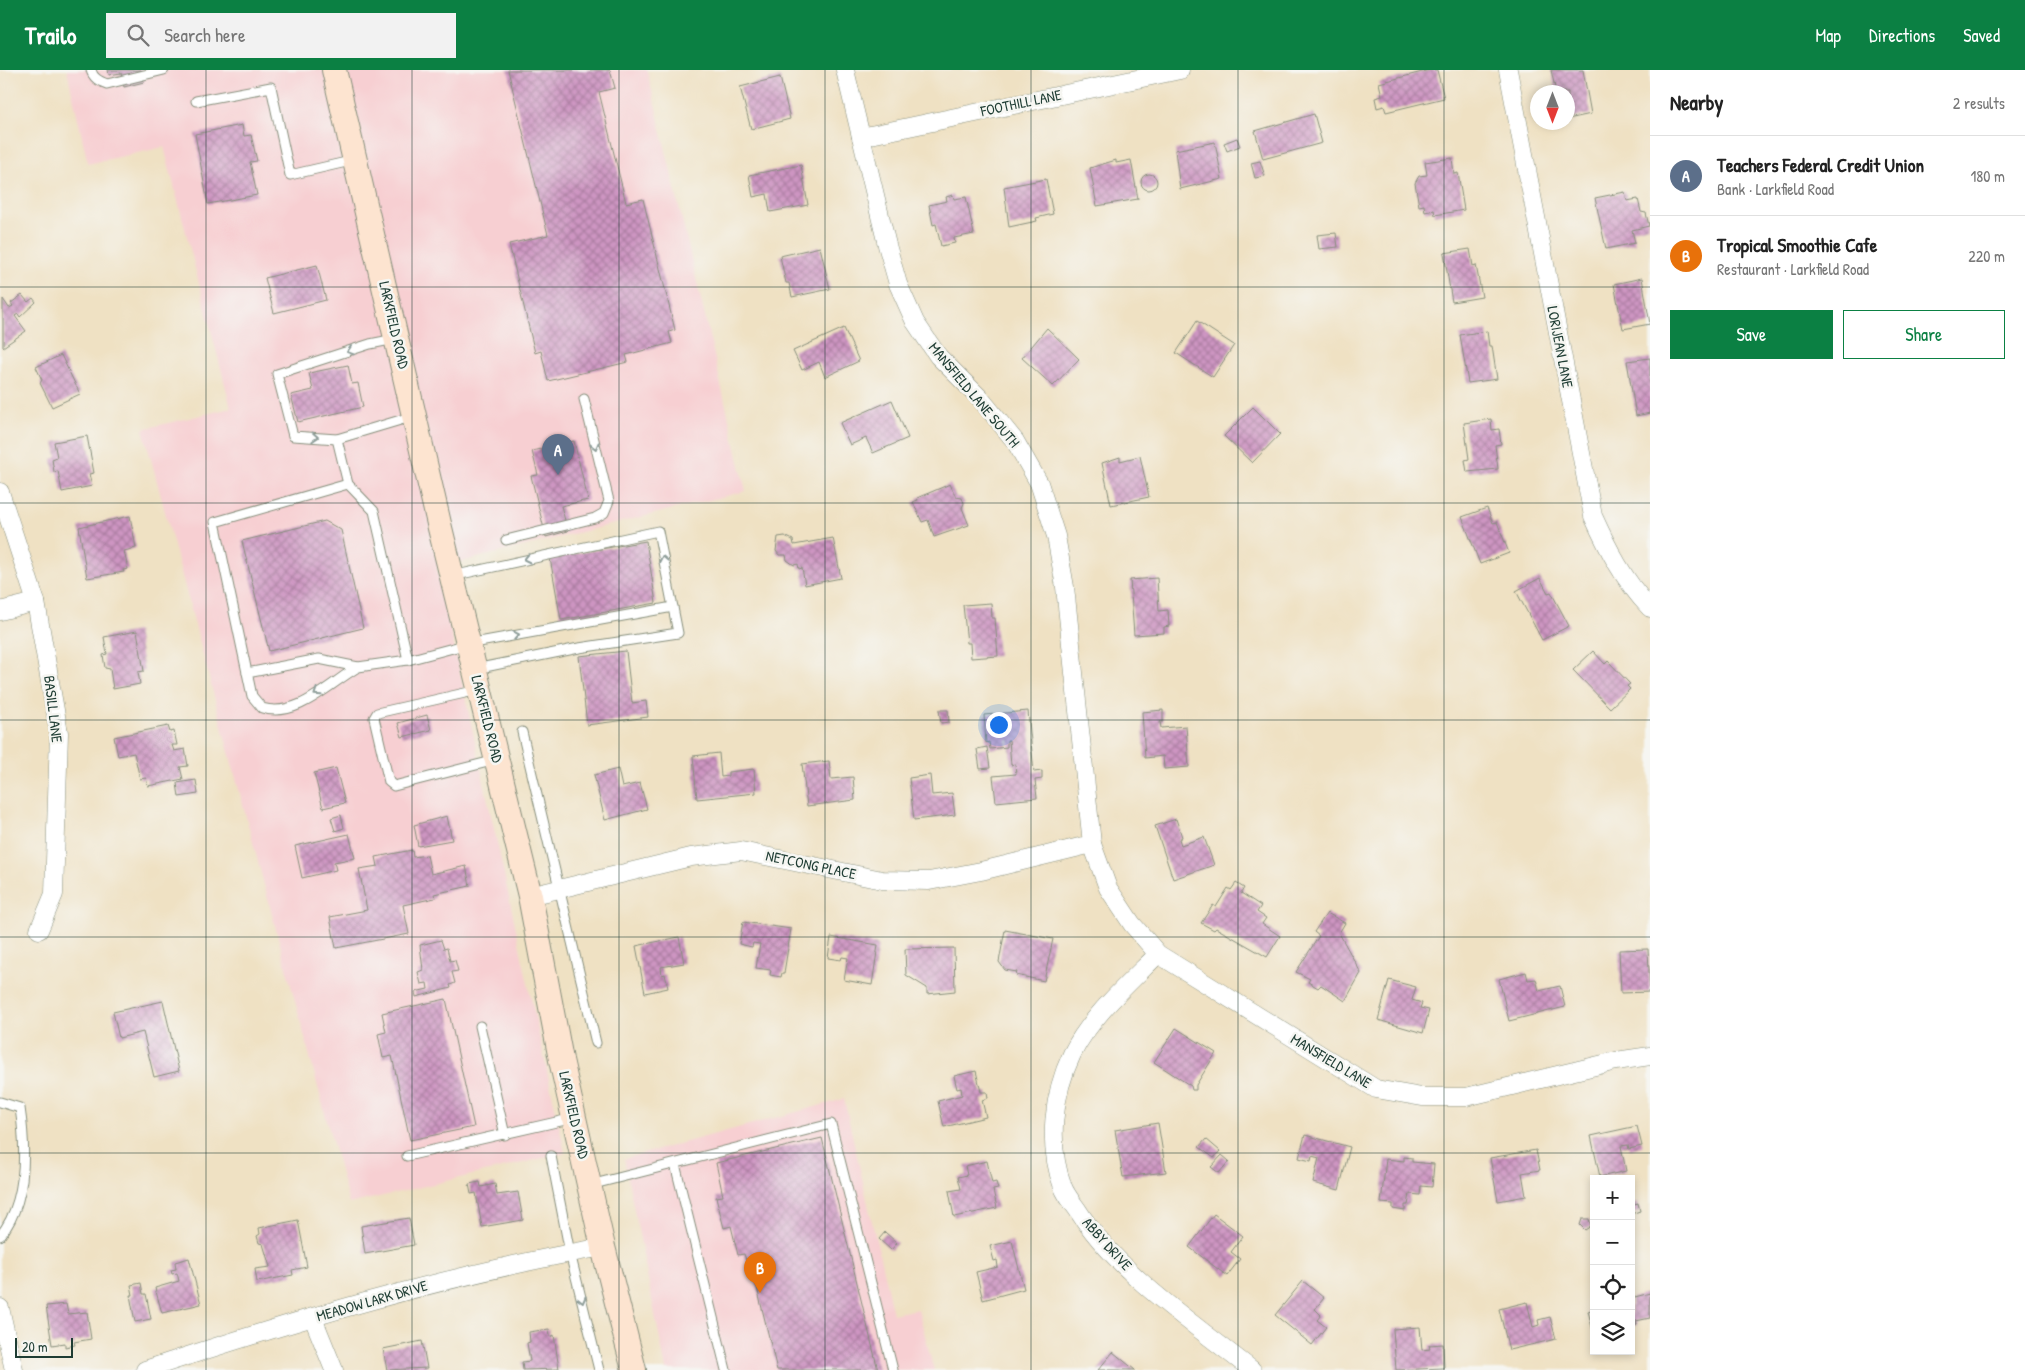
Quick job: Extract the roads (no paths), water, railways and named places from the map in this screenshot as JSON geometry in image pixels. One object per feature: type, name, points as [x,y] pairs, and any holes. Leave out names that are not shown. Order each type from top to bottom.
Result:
[{"type":"main road","name":"LARKFIELD ROAD","points":[[334,70],[468,644],[530,896],[561,1060],[603,1247],[634,1370]]},
{"type":"street","name":"MANSFIELD LANE SOUTH","points":[[845,70],[896,276],[915,322],[938,356],[980,398],[1015,441],[1039,483],[1056,536],[1065,587],[1092,844]]},
{"type":"street","name":"FOOTHILL LANE","points":[[861,137],[1180,70]]},
{"type":"street","name":"LORIJEAN LANE","points":[[1508,70],[1592,516],[1611,554],[1635,591],[1650,608]]},
{"type":"street","name":"BASILL LANE","points":[[0,492],[36,602],[59,733],[54,894],[39,930]]},
{"type":"street","points":[[0,611],[36,602]]},
{"type":"street","name":"NETCONG PLACE","points":[[530,896],[691,857],[741,851],[882,880],[929,881],[981,871],[1092,844]]},
{"type":"street","name":"MANSFIELD LANE","points":[[1092,844],[1108,888],[1132,924],[1158,954],[1376,1089],[1422,1097],[1466,1097],[1616,1061],[1650,1056]]},
{"type":"street","name":"ABBY DRIVE","points":[[1158,954],[1105,1007],[1072,1054],[1056,1101],[1054,1145],[1063,1188],[1088,1227],[1125,1267],[1252,1370]]},
{"type":"street","name":"MEADOW LARK DRIVE","points":[[145,1370],[413,1288],[603,1247]]},
{"type":"street","points":[[0,1308],[14,1370]]},
{"type":"street","points":[[314,1318],[334,1370]]},
{"type":"lane","points":[[91,70],[92,75],[98,81],[107,84],[164,70]]},
{"type":"lane","points":[[196,101],[271,87],[290,175],[356,160]]},
{"type":"lane","points":[[397,338],[370,344],[277,374],[293,436],[337,439],[414,416]]},
{"type":"lane","points":[[506,540],[595,518],[604,513],[608,501],[584,399]]},
{"type":"lane","points":[[337,439],[348,484],[374,511],[408,660]]},
{"type":"lane","points":[[348,484],[215,522],[252,696],[262,708],[283,710],[298,706],[358,667]]},
{"type":"lane","points":[[452,576],[658,531],[678,633],[579,648],[377,713],[374,718],[389,782],[394,786],[497,760]]},
{"type":"lane","points":[[247,673],[319,659],[358,667],[408,660],[468,644],[673,607]]},
{"type":"lane","points":[[522,732],[596,1043]]},
{"type":"lane","points":[[480,1026],[505,1135]]},
{"type":"lane","points":[[0,1102],[20,1108],[25,1142],[19,1202],[0,1236]]},
{"type":"lane","points":[[407,1156],[575,1118]]},
{"type":"lane","points":[[590,1185],[831,1124],[893,1370]]},
{"type":"lane","points":[[551,1156],[570,1253],[599,1370]]},
{"type":"lane","points":[[675,1164],[726,1370]]},
{"type":"place","name":"Teachers Federal Credit Union","points":[[558,475]]},
{"type":"place","name":"Tropical Smoothie Cafe","points":[[760,1293]]}]
